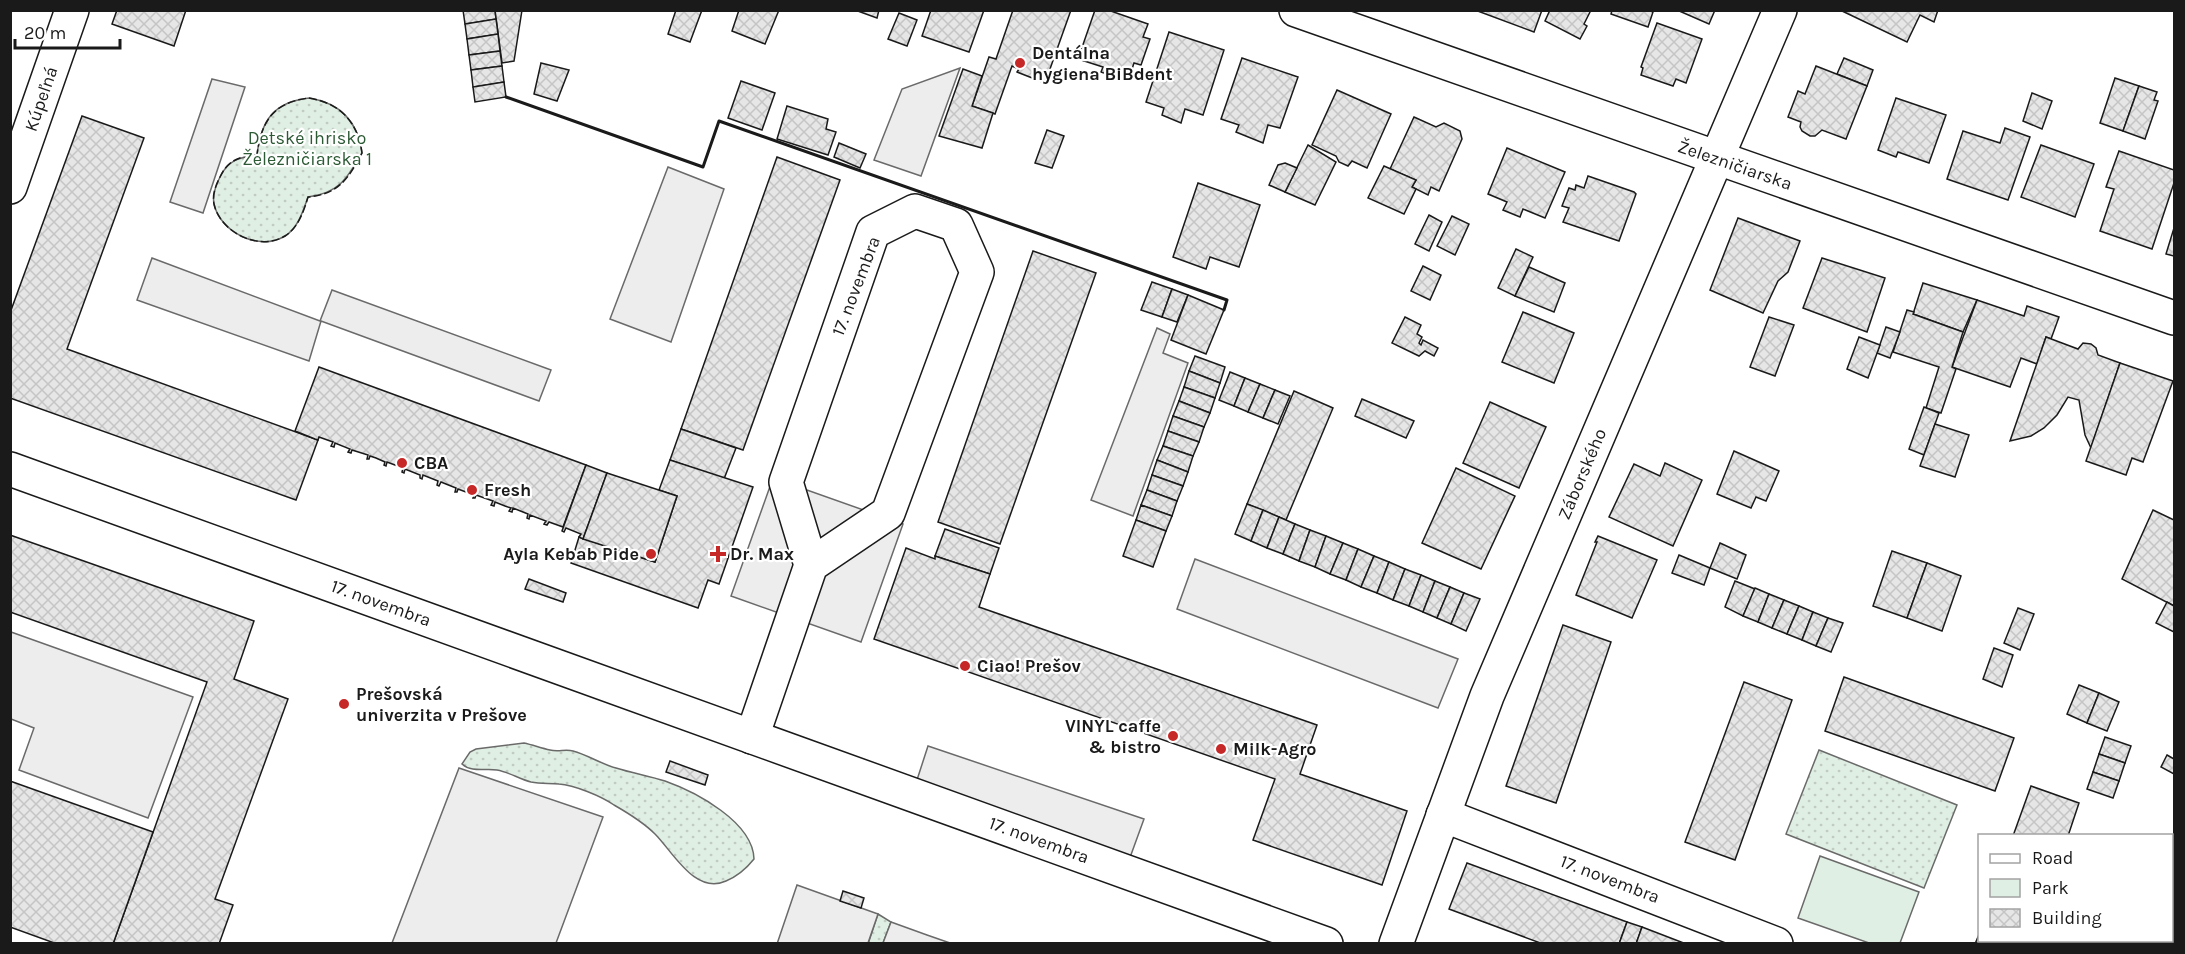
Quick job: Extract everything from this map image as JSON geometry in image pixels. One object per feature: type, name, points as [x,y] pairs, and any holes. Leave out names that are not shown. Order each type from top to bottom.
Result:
[{"type":"street","name":"Kúpeľná","points":[[10,187],[72,10]]},
{"type":"street","name":"Železničiarska","points":[[1296,10],[2175,318]]},
{"type":"street","name":"Záborského","points":[[1396,944],[1477,723],[1780,10]]},
{"type":"street","name":"17. novembra","points":[[915,211],[956,225],[977,272],[888,513],[811,565],[786,482],[873,232],[915,211]]},
{"type":"street","name":"17. novembra","points":[[10,469],[1326,944]]},
{"type":"street","points":[[752,737],[811,565]]},
{"type":"street","name":"17. novembra","points":[[1443,815],[1776,944]]},
{"type":"green space","name":"Detské ihrisko Železničiarska 1","points":[[309,98],[330,104],[346,116],[356,132],[362,153],[352,170],[335,188],[308,197],[297,224],[290,233],[264,242],[242,237],[224,223],[214,204],[215,190],[223,171],[240,158],[257,155],[266,123],[278,109],[297,100]]},
{"type":"green space","points":[[524,743],[553,751],[573,751],[610,766],[665,781],[692,793],[721,810],[734,821],[751,845],[754,859],[742,872],[726,881],[715,884],[704,882],[686,870],[646,826],[602,798],[572,786],[531,782],[501,771],[474,769],[462,764],[470,752],[476,749]]},
{"type":"green space","points":[[1819,750],[1957,805],[1924,888],[1786,834]]},
{"type":"green space","points":[[1820,856],[1919,892],[1900,943],[1869,943],[1798,918]]},
{"type":"green space","points":[[878,914],[891,922],[883,943],[868,944]]},
{"type":"shaded area","points":[[960,68],[921,176],[874,160],[902,89]]},
{"type":"shaded area","points":[[212,79],[245,87],[203,213],[170,202]]},
{"type":"shaded area","points":[[668,167],[724,189],[671,342],[610,319]]},
{"type":"shaded area","points":[[152,258],[320,321],[332,290],[551,370],[539,401],[321,321],[309,361],[137,300]]},
{"type":"shaded area","points":[[1157,328],[1170,334],[1163,353],[1188,363],[1133,516],[1091,500]]},
{"type":"shaded area","points":[[773,478],[903,524],[861,642],[731,596]]},
{"type":"shaded area","points":[[1195,559],[1458,659],[1438,708],[1177,609]]},
{"type":"shaded area","points":[[11,632],[193,697],[148,818],[19,770],[34,728],[11,719]]},
{"type":"shaded area","points":[[928,746],[1144,819],[1128,863],[915,786]]},
{"type":"shaded area","points":[[459,768],[603,817],[556,943],[392,943]]},
{"type":"shaded area","points":[[797,885],[878,914],[868,943],[777,944]]},
{"type":"shaded area","points":[[891,922],[927,935],[950,943],[883,943]]},
{"type":"building","points":[[117,10],[186,10],[174,46],[112,24]]},
{"type":"building","points":[[463,10],[495,10],[496,19],[465,24]]},
{"type":"building","points":[[495,10],[522,10],[514,61],[502,63]]},
{"type":"building","points":[[676,10],[702,10],[690,42],[668,34]]},
{"type":"building","points":[[739,10],[779,10],[765,44],[732,31]]},
{"type":"building","points":[[855,10],[879,10],[877,18]]},
{"type":"building","points":[[931,10],[984,10],[969,52],[922,36]]},
{"type":"building","name":"Dentálna hygiena BiBdent","points":[[1013,10],[1071,10],[1045,83],[1017,72],[1019,69],[1012,66],[995,114],[972,106],[989,57],[996,59]]},
{"type":"building","points":[[1095,10],[1108,10],[1148,24],[1143,37],[1150,39],[1141,65],[1134,63],[1128,81],[1101,72],[1103,67],[1078,59]]},
{"type":"building","points":[[1475,10],[1542,10],[1534,32]]},
{"type":"building","points":[[1550,10],[1591,10],[1584,24],[1587,26],[1580,39],[1545,21]]},
{"type":"building","points":[[1612,10],[1653,12],[1648,27],[1611,14]]},
{"type":"building","points":[[1677,10],[1715,10],[1709,24]]},
{"type":"building","points":[[1840,10],[1938,10],[1934,22],[1920,15],[1907,42]]},
{"type":"building","points":[[899,13],[917,20],[907,46],[888,39]]},
{"type":"building","points":[[496,19],[498,34],[467,39],[465,24]]},
{"type":"building","points":[[1657,23],[1702,39],[1686,83],[1676,79],[1673,86],[1641,75],[1643,68],[1641,67]]},
{"type":"building","points":[[1169,32],[1224,50],[1203,115],[1185,109],[1181,123],[1162,115],[1164,108],[1146,102]]},
{"type":"building","points":[[498,34],[500,51],[469,55],[467,39]]},
{"type":"building","points":[[500,51],[502,66],[471,70],[469,55]]},
{"type":"building","points":[[1242,58],[1298,77],[1280,128],[1268,125],[1263,143],[1236,132],[1239,125],[1221,119]]},
{"type":"building","points":[[1844,58],[1873,70],[1867,86],[1837,74]]},
{"type":"building","points":[[541,63],[569,70],[557,101],[534,94]]},
{"type":"building","points":[[502,66],[504,82],[473,87],[471,70]]},
{"type":"building","points":[[1816,66],[1867,86],[1846,139],[1822,130],[1815,136],[1810,136],[1802,131],[1801,122],[1788,117],[1798,91],[1805,94]]},
{"type":"building","points":[[963,69],[982,76],[972,106],[993,113],[982,148],[939,136]]},
{"type":"building","points":[[2115,78],[2139,86],[2123,131],[2100,123]]},
{"type":"building","points":[[741,81],[775,93],[762,130],[728,118]]},
{"type":"building","points":[[504,82],[506,97],[475,102],[473,87]]},
{"type":"building","points":[[2139,86],[2157,92],[2154,100],[2158,101],[2145,139],[2123,131]]},
{"type":"building","points":[[1337,90],[1391,114],[1367,168],[1352,161],[1348,166],[1339,162],[1336,156],[1312,145]]},
{"type":"building","points":[[2032,93],[2052,101],[2042,129],[2023,121]]},
{"type":"building","points":[[1896,98],[1946,115],[1929,163],[1898,152],[1896,157],[1878,150]]},
{"type":"building","points":[[787,106],[828,119],[826,129],[836,132],[828,155],[777,139]]},
{"type":"building","points":[[82,116],[144,138],[67,349],[318,440],[296,500],[10,398],[10,313]]},
{"type":"building","points":[[1414,117],[1436,127],[1444,123],[1460,131],[1462,139],[1439,191],[1431,187],[1428,195],[1412,187],[1416,180],[1390,169]]},
{"type":"building","points":[[2005,128],[2030,137],[2008,200],[1947,179],[1963,131],[2000,143]]},
{"type":"building","points":[[1047,130],[1064,136],[1052,168],[1035,163]]},
{"type":"building","points":[[839,143],[866,154],[860,168],[834,157]]},
{"type":"building","points":[[1308,145],[1336,162],[1315,205],[1285,192]]},
{"type":"building","points":[[2041,145],[2094,164],[2075,217],[2021,197]]},
{"type":"building","points":[[1507,148],[1565,172],[1545,218],[1523,209],[1520,217],[1503,210],[1507,202],[1488,194]]},
{"type":"building","points":[[2119,151],[2174,170],[2174,183],[2152,249],[2100,231],[2114,189],[2106,187]]},
{"type":"building","points":[[777,157],[840,180],[743,450],[681,429]]},
{"type":"building","points":[[1285,163],[1297,168],[1285,192],[1269,185],[1278,165]]},
{"type":"building","points":[[1384,166],[1416,180],[1412,187],[1416,189],[1404,214],[1368,198]]},
{"type":"building","points":[[1588,176],[1636,194],[1619,241],[1563,222],[1569,208],[1562,206],[1569,188],[1575,190],[1576,185],[1584,188]]},
{"type":"building","points":[[1198,183],[1260,205],[1239,267],[1210,257],[1206,269],[1173,257]]},
{"type":"building","points":[[1429,215],[1442,222],[1429,251],[1415,244]]},
{"type":"building","points":[[1452,216],[1469,224],[1455,255],[1437,246]]},
{"type":"building","points":[[1738,218],[1800,241],[1788,272],[1778,281],[1763,313],[1710,290]]},
{"type":"building","points":[[2174,228],[2174,256],[2166,254]]},
{"type":"building","points":[[1516,249],[1533,257],[1515,296],[1498,288]]},
{"type":"building","points":[[1033,251],[1096,273],[1000,544],[938,522]]},
{"type":"building","points":[[1822,258],[1885,278],[1867,332],[1803,308]]},
{"type":"building","points":[[1423,266],[1441,275],[1430,300],[1411,291]]},
{"type":"building","points":[[1529,267],[1565,283],[1554,312],[1515,296]]},
{"type":"building","points":[[1152,282],[1172,289],[1162,317],[1141,310]]},
{"type":"building","points":[[1923,283],[1977,300],[1963,332],[1913,314]]},
{"type":"building","points":[[1172,289],[1188,295],[1177,322],[1162,317]]},
{"type":"building","points":[[1188,295],[1224,310],[1206,354],[1171,340]]},
{"type":"building","points":[[1977,300],[2024,316],[2027,306],[2059,317],[2051,339],[2046,337],[2037,364],[2021,358],[2010,387],[1952,367]]},
{"type":"building","points":[[1907,310],[1963,332],[1952,367],[1956,369],[1941,413],[1926,408],[1939,367],[1893,352]]},
{"type":"building","points":[[1523,312],[1574,333],[1554,383],[1502,362]]},
{"type":"building","points":[[1405,317],[1421,325],[1417,334],[1422,337],[1419,343],[1421,345],[1423,340],[1438,348],[1434,356],[1425,351],[1419,356],[1392,343]]},
{"type":"building","points":[[1769,317],[1794,325],[1775,376],[1750,367]]},
{"type":"building","points":[[1886,327],[1900,332],[1890,358],[1877,353]]},
{"type":"building","points":[[1859,337],[1880,345],[1868,378],[1847,369]]},
{"type":"building","points":[[2046,337],[2078,349],[2083,343],[2091,344],[2096,348],[2098,355],[2120,363],[2091,448],[2085,435],[2079,400],[2068,397],[2057,415],[2044,428],[2031,436],[2010,441]]},
{"type":"building","points":[[1195,356],[1225,367],[1220,383],[1189,371]]},
{"type":"building","points":[[2120,363],[2173,381],[2143,462],[2132,458],[2126,475],[2086,461]]},
{"type":"building","points":[[319,367],[586,465],[563,527],[549,522],[547,525],[544,524],[546,521],[530,515],[529,519],[528,514],[513,508],[512,512],[509,511],[511,508],[495,502],[494,506],[491,505],[493,501],[476,495],[473,498],[474,495],[458,489],[455,492],[456,488],[441,482],[439,486],[438,481],[423,475],[422,479],[420,475],[405,469],[404,473],[403,468],[387,462],[386,466],[385,462],[376,458],[370,456],[367,459],[368,455],[352,450],[351,453],[348,452],[350,449],[335,443],[334,447],[331,446],[333,442],[319,437],[318,440],[295,431]]},
{"type":"building","points":[[1189,371],[1220,383],[1215,398],[1184,387]]},
{"type":"building","points":[[1230,372],[1245,378],[1234,406],[1219,400]]},
{"type":"building","points":[[1245,378],[1260,384],[1248,412],[1234,406]]},
{"type":"building","points":[[1260,384],[1275,390],[1263,418],[1248,412]]},
{"type":"building","points":[[1184,387],[1215,398],[1210,413],[1179,401]]},
{"type":"building","points":[[1275,390],[1290,396],[1278,424],[1263,418]]},
{"type":"building","points":[[1294,391],[1333,408],[1286,520],[1247,504]]},
{"type":"building","points":[[1362,399],[1414,421],[1406,438],[1355,416]]},
{"type":"building","points":[[1179,401],[1210,413],[1204,427],[1173,416]]},
{"type":"building","points":[[1490,402],[1546,427],[1519,488],[1463,463]]},
{"type":"building","points":[[1924,407],[1939,413],[1924,455],[1909,449]]},
{"type":"building","points":[[1173,416],[1204,427],[1199,442],[1168,431]]},
{"type":"building","points":[[1935,424],[1969,435],[1955,477],[1920,466]]},
{"type":"building","points":[[681,429],[736,448],[724,479],[670,460]]},
{"type":"building","points":[[1168,431],[1199,442],[1193,456],[1163,446]]},
{"type":"building","points":[[1163,446],[1193,456],[1188,472],[1157,460]]},
{"type":"building","points":[[1734,451],[1779,471],[1766,501],[1756,497],[1751,508],[1717,494]]},
{"type":"building","points":[[670,460],[753,487],[719,584],[708,580],[698,608],[571,563],[579,537],[655,562],[677,496],[659,490]]},
{"type":"building","points":[[1157,460],[1188,472],[1183,486],[1152,475]]},
{"type":"building","points":[[1665,463],[1702,480],[1673,546],[1609,517],[1634,464],[1660,476]]},
{"type":"building","points":[[586,465],[607,473],[583,539],[579,537],[581,534],[566,528],[564,532],[562,531]]},
{"type":"building","points":[[1456,468],[1515,496],[1481,569],[1422,543]]},
{"type":"building","points":[[607,473],[677,496],[655,562],[583,539]]},
{"type":"building","points":[[1152,475],[1183,486],[1177,501],[1147,490]]},
{"type":"building","points":[[1147,490],[1177,501],[1172,516],[1141,505]]},
{"type":"building","points":[[1247,504],[1263,510],[1251,541],[1235,534]]},
{"type":"building","points":[[1141,505],[1172,516],[1166,531],[1136,520]]},
{"type":"building","points":[[1263,510],[1279,517],[1267,548],[1251,541]]},
{"type":"building","points":[[2153,510],[2174,520],[2174,606],[2122,579]]},
{"type":"building","points":[[1279,517],[1295,524],[1283,554],[1267,548]]},
{"type":"building","points":[[1136,520],[1166,531],[1153,567],[1123,556]]},
{"type":"building","points":[[1295,524],[1310,530],[1299,561],[1283,554]]},
{"type":"building","points":[[945,529],[999,548],[990,574],[935,556]]},
{"type":"building","points":[[1310,530],[1326,536],[1315,567],[1299,561]]},
{"type":"building","points":[[10,535],[254,621],[234,679],[288,699],[215,899],[233,905],[219,944],[113,944],[207,682],[10,612]]},
{"type":"building","points":[[1326,536],[1343,543],[1330,574],[1315,567]]},
{"type":"building","points":[[1598,536],[1657,560],[1632,618],[1576,595]]},
{"type":"building","points":[[1343,543],[1358,549],[1346,580],[1330,574]]},
{"type":"building","points":[[1720,543],[1746,555],[1737,579],[1710,568]]},
{"type":"building","points":[[906,548],[935,559],[935,556],[990,574],[979,607],[1317,725],[1300,774],[1407,811],[1382,885],[1253,840],[1275,779],[874,639]]},
{"type":"building","points":[[1358,549],[1374,556],[1361,587],[1346,580]]},
{"type":"building","points":[[1892,551],[1927,563],[1907,618],[1873,606]]},
{"type":"building","points":[[1679,555],[1710,568],[1704,585],[1672,573]]},
{"type":"building","points":[[1374,556],[1389,562],[1377,593],[1361,587]]},
{"type":"building","points":[[1389,562],[1405,569],[1393,600],[1377,593]]},
{"type":"building","points":[[1927,563],[1961,576],[1942,631],[1907,618]]},
{"type":"building","points":[[1405,569],[1421,575],[1409,606],[1393,600]]},
{"type":"building","points":[[1421,575],[1435,581],[1423,612],[1409,606]]},
{"type":"building","points":[[529,579],[566,593],[563,602],[525,589]]},
{"type":"building","points":[[1435,581],[1450,587],[1437,618],[1423,612]]},
{"type":"building","points":[[1735,581],[1755,589],[1743,616],[1725,607]]},
{"type":"building","points":[[1450,587],[1464,593],[1451,624],[1437,618]]},
{"type":"building","points":[[1755,588],[1769,594],[1758,622],[1743,616]]},
{"type":"building","points":[[1464,593],[1480,599],[1466,631],[1451,624]]},
{"type":"building","points":[[1769,594],[1784,600],[1772,628],[1758,622]]},
{"type":"building","points":[[1784,600],[1799,606],[1787,634],[1772,628]]},
{"type":"building","points":[[2167,602],[2174,606],[2174,632],[2156,623]]},
{"type":"building","points":[[1799,606],[1813,612],[1802,640],[1787,634]]},
{"type":"building","points":[[2018,608],[2034,614],[2020,650],[2004,643]]},
{"type":"building","points":[[1813,612],[1828,618],[1816,646],[1802,640]]},
{"type":"building","points":[[1828,618],[1843,623],[1831,652],[1816,646]]},
{"type":"building","points":[[1563,625],[1611,642],[1556,803],[1506,786]]},
{"type":"building","points":[[1994,648],[2013,655],[2002,687],[1983,679]]},
{"type":"building","points":[[1844,677],[2014,738],[1995,791],[1825,731]]},
{"type":"building","points":[[1744,682],[1792,700],[1735,860],[1685,842]]},
{"type":"building","points":[[2079,685],[2099,693],[2087,723],[2067,714]]},
{"type":"building","points":[[2099,693],[2119,702],[2107,731],[2087,723]]},
{"type":"building","points":[[2105,737],[2131,746],[2125,763],[2099,754]]},
{"type":"building","points":[[2099,754],[2125,763],[2119,781],[2093,772]]},
{"type":"building","points":[[2167,755],[2174,759],[2174,774],[2161,767]]},
{"type":"building","points":[[670,761],[708,775],[705,785],[666,772]]},
{"type":"building","points":[[2093,772],[2119,781],[2113,798],[2087,789]]},
{"type":"building","points":[[10,781],[153,832],[113,944],[57,944],[10,927]]},
{"type":"building","points":[[2031,786],[2079,803],[2069,834],[2014,834]]},
{"type":"building","points":[[1467,863],[1627,922],[1619,944],[1543,944],[1449,909]]},
{"type":"building","points":[[843,891],[864,898],[861,908],[840,901]]},
{"type":"building","points":[[1627,922],[1642,927],[1636,944],[1619,944]]},
{"type":"building","points":[[1642,927],[1681,942],[1686,944],[1636,944]]},
{"type":"building","points":[[1978,937],[1978,942],[2030,942],[2030,944],[1975,944]]},
{"type":"building","points":[[2030,942],[2050,942],[2049,944],[2030,944]]},
{"type":"fence","points":[[309,98],[330,104],[346,116],[356,132],[362,153],[347,178],[335,189],[328,193],[308,197],[297,224],[290,233],[264,242],[242,237],[224,223],[214,204],[215,190],[223,171],[240,158],[257,155],[266,123],[278,109],[297,100],[309,98]]},
{"type":"wall","points":[[506,97],[703,167],[719,121],[1227,300],[1224,310]]},
{"type":"place","name":"Dentálna hygiena BiBdent","points":[[1020,63]]},
{"type":"place","name":"CBA","points":[[402,463]]},
{"type":"place","name":"Fresh","points":[[472,490]]},
{"type":"place","name":"Ayla Kebab Pide","points":[[651,554]]},
{"type":"place","name":"Dr. Max","points":[[718,554]]},
{"type":"place","name":"Ciao! Prešov","points":[[965,666]]},
{"type":"place","name":"Prešovská univerzita v Prešove","points":[[344,704]]},
{"type":"place","name":"VINYL caffe & bistro","points":[[1173,736]]},
{"type":"place","name":"Milk-Agro","points":[[1221,749]]}]
